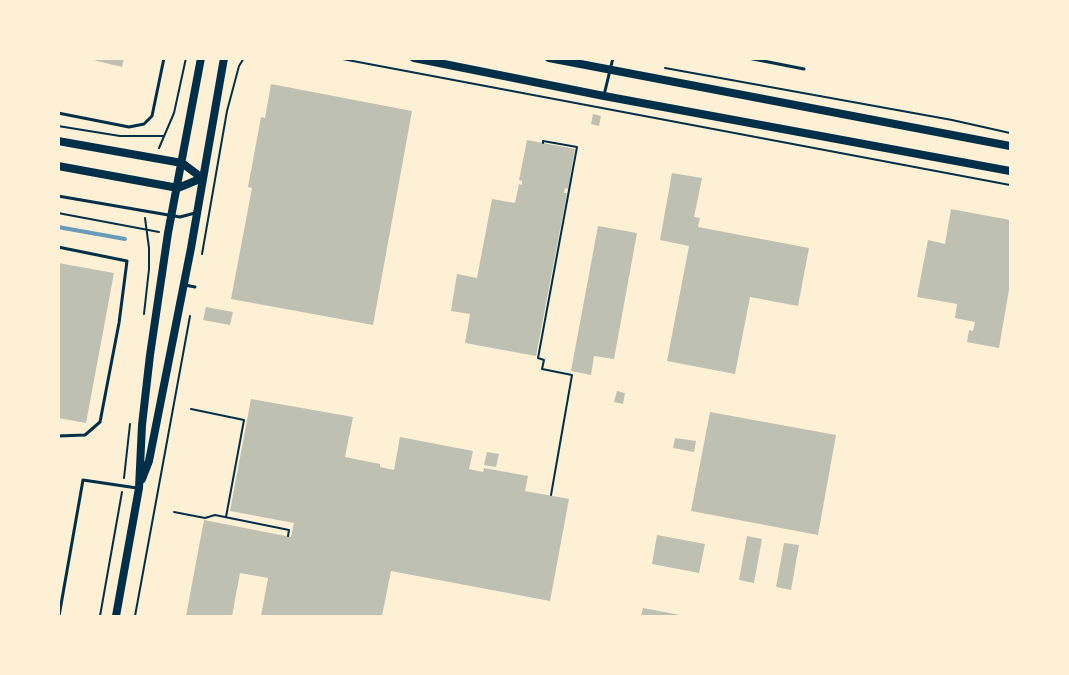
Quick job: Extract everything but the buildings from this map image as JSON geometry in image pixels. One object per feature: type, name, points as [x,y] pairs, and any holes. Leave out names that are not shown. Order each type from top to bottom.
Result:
[{"type":"street","points":[[116,616],[139,488],[142,425],[168,234],[201,58]]},
{"type":"street","points":[[139,488],[149,461],[193,238],[224,58]]},
{"type":"street","points":[[414,58],[604,96],[1011,171]]},
{"type":"street","points":[[549,58],[1011,146]]},
{"type":"street","points":[[58,141],[182,163],[202,178]]},
{"type":"street","points":[[58,166],[177,188],[202,178]]},
{"type":"lane","points":[[58,113],[129,127],[144,124],[152,116],[164,58]]},
{"type":"lane","points":[[604,96],[613,58]]},
{"type":"lane","points":[[748,58],[804,69]]},
{"type":"lane","points":[[58,196],[180,217],[196,213]]},
{"type":"lane","points":[[58,247],[127,261],[120,322],[100,422],[85,435],[58,436]]},
{"type":"lane","points":[[183,285],[195,287]]},
{"type":"lane","points":[[59,616],[83,480],[139,488]]},
{"type":"path","points":[[174,113],[186,58]]},
{"type":"path","points":[[200,264],[227,111],[237,72],[244,58]]},
{"type":"path","points":[[337,58],[1011,184]]},
{"type":"path","points":[[660,67],[952,120],[1011,133]]},
{"type":"path","points":[[58,126],[120,136],[163,136]]},
{"type":"path","points":[[543,143],[543,141],[577,147],[538,358],[544,360],[542,369],[572,375],[551,495]]},
{"type":"path","points":[[143,321],[149,269],[149,248],[145,229],[146,211]]},
{"type":"path","points":[[58,213],[168,234]]},
{"type":"path","points":[[193,238],[205,240]]},
{"type":"path","points":[[135,616],[191,309]]},
{"type":"path","points":[[191,409],[244,420],[226,517]]},
{"type":"path","points":[[100,616],[119,515],[131,421]]},
{"type":"path","points":[[174,512],[205,518],[215,515],[289,530],[288,536]]},
{"type":"waterway","points":[[58,227],[125,239]]}]
